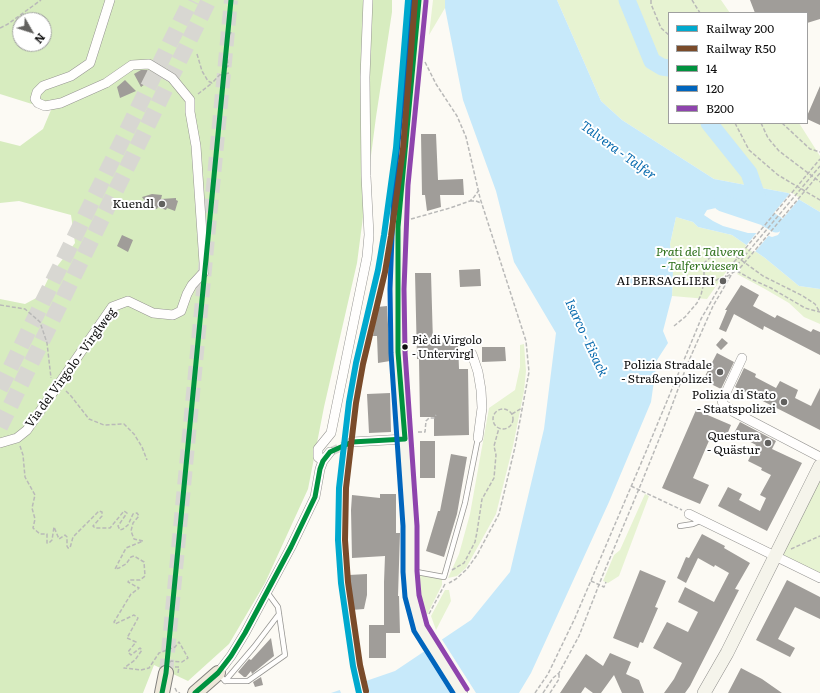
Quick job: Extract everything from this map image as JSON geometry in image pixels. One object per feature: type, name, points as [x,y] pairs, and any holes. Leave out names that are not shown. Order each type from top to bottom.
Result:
[{"type":"main road","points":[[162,693],[172,673]]},
{"type":"main road","points":[[195,693],[221,677]]},
{"type":"street","points":[[110,0],[90,63],[82,70],[70,76],[44,86],[37,92],[35,99],[38,103],[45,106],[61,103],[106,82],[132,65],[149,64],[172,78],[190,100]]},
{"type":"street","points":[[323,461],[318,457],[318,449],[331,432],[367,257],[369,235],[366,176],[365,77],[368,0]]},
{"type":"street","points":[[419,0],[400,185],[397,290],[398,352],[410,526],[410,571],[412,596],[425,628],[461,693]]},
{"type":"street","name":"Via del Virgolo - Virglweg","points":[[0,443],[17,438],[27,430],[112,307],[128,301],[153,313],[173,315],[181,311],[192,284],[204,272],[196,146],[190,100]]},
{"type":"street","points":[[472,354],[478,372],[481,390],[482,408],[478,438]]},
{"type":"street","points":[[742,358],[722,401],[723,404],[734,412],[820,457]]},
{"type":"street","points":[[352,442],[405,439]]},
{"type":"street","points":[[221,677],[231,656],[267,592],[315,497],[320,469],[323,461],[330,452]]},
{"type":"street","points":[[704,693],[726,653],[820,466]]},
{"type":"street","points":[[689,514],[820,578]]},
{"type":"lane","points":[[410,571],[444,577],[465,503],[478,438]]},
{"type":"lane","points":[[680,526],[693,524],[702,520]]},
{"type":"lane","points":[[221,677],[248,682],[285,655],[278,607],[267,592]]},
{"type":"lane","points":[[221,677],[254,648],[279,614]]},
{"type":"path","points":[[0,28],[8,24],[41,0]]},
{"type":"path","points":[[651,0],[651,4],[661,28],[668,34]]},
{"type":"path","points":[[692,0],[699,12]]},
{"type":"path","points":[[190,100],[212,83],[228,66],[226,44],[231,32]]},
{"type":"path","points":[[197,54],[202,71],[208,81],[212,83]]},
{"type":"path","points":[[425,61],[436,84],[457,116],[466,137],[482,203],[526,341],[528,372],[515,446],[499,514],[477,555],[467,569],[456,580],[445,584]]},
{"type":"path","points":[[220,75],[229,74]]},
{"type":"path","points":[[735,124],[748,150],[778,175],[820,200]]},
{"type":"path","points":[[761,124],[768,138],[779,151],[820,182]]},
{"type":"path","points":[[783,124],[810,149],[820,152]]},
{"type":"path","points":[[535,693],[548,674],[559,652],[591,581],[701,319],[734,262],[820,159]]},
{"type":"path","points":[[543,693],[553,678],[559,673],[579,636],[599,584],[639,490],[687,365],[713,306],[737,265],[820,166]]},
{"type":"path","points":[[704,282],[708,285],[718,279],[723,279],[737,272],[820,173]]},
{"type":"path","points":[[470,201],[479,190]]},
{"type":"path","points":[[399,222],[470,201],[482,203]]},
{"type":"path","points":[[674,326],[696,303],[701,294],[704,282],[705,262],[713,255],[721,254],[737,257],[763,276],[803,296],[815,304],[819,311]]},
{"type":"path","points":[[737,272],[772,288],[805,308],[819,311]]},
{"type":"path","points":[[0,305],[25,309],[40,322],[47,343],[51,379],[71,396],[82,411],[93,421],[104,425],[124,424],[134,434],[142,447],[147,460]]},
{"type":"path","points":[[512,414],[522,408]]},
{"type":"path","points":[[425,628],[445,584],[444,577],[450,571],[464,563],[471,551],[477,532],[482,499],[494,478],[496,455],[494,446],[498,428],[494,419],[497,412],[500,410],[507,410],[512,414],[513,418],[511,426],[503,429],[498,428]]},
{"type":"path","points":[[418,432],[425,432],[426,421],[428,418],[434,418],[436,414]]},
{"type":"path","points":[[17,438],[23,455],[26,477],[35,495],[32,508],[35,519],[33,528],[40,534],[47,534],[47,543],[52,540],[54,527],[59,539],[65,535],[67,537],[67,546],[70,548],[73,537],[99,511],[102,512],[102,516],[93,526],[95,528],[110,528],[124,511],[127,513],[118,526],[120,530],[123,530],[128,526],[133,514],[137,513],[139,516],[133,523],[131,531],[134,539],[143,541],[126,548],[115,569],[126,564],[134,556],[144,562],[145,576],[140,580],[129,580],[128,582],[139,588],[131,594],[114,622],[115,624],[134,615],[138,618],[127,638],[136,642],[128,652],[131,655],[140,648],[142,650],[134,660],[124,668],[141,670],[149,668],[160,653],[175,647],[179,642],[188,658],[182,662],[171,661],[175,689],[180,693]]},
{"type":"path","points":[[631,486],[689,514]]},
{"type":"path","points":[[788,550],[820,536]]},
{"type":"path","points":[[591,581],[604,587],[606,582]]},
{"type":"path","points":[[550,693],[559,679],[559,673]]},
{"type":"green space","points":[[0,0],[392,0],[392,12],[376,117],[357,263],[324,407],[308,489],[265,583],[229,644],[188,681],[154,665],[143,693],[0,693],[0,299],[25,304],[40,296],[49,277],[75,243],[71,215],[19,201],[0,203],[0,141],[20,146],[43,129],[51,110],[0,94]]},
{"type":"green space","points":[[433,0],[445,0],[445,8],[429,35]]},
{"type":"green space","points":[[557,0],[721,0],[729,12],[668,12],[668,124],[800,124],[820,156],[820,212],[788,193],[714,179],[622,120],[601,101]]},
{"type":"green space","name":"Prati del Talvera - Talferwiesen","points":[[676,217],[693,222],[698,227],[732,235],[765,258],[799,286],[820,289],[820,324],[804,317],[789,303],[737,274],[741,269],[733,262],[707,299],[672,296],[673,271],[670,244]]},
{"type":"green space","points":[[524,344],[526,371],[524,391],[513,446],[496,514],[466,568],[457,576],[448,578],[459,554],[470,514],[489,408],[515,390],[520,367],[520,345]]},
{"type":"green space","points":[[820,466],[820,578],[775,556]]},
{"type":"green space","points":[[645,494],[649,496],[619,576],[608,583],[603,581],[614,555],[620,550]]},
{"type":"green space","points":[[420,573],[442,579],[442,585],[427,615],[425,614],[420,598]]},
{"type":"green space","points":[[445,590],[449,590],[451,601],[436,630],[431,616]]},
{"type":"water","name":"Isarco - Eisack","points":[[445,0],[557,0],[601,101],[622,120],[714,179],[788,193],[820,212],[820,289],[799,286],[765,258],[732,235],[698,227],[693,222],[676,217],[670,244],[673,271],[672,296],[663,331],[668,343],[657,360],[651,402],[609,502],[531,673],[519,693],[331,693],[395,671],[471,620],[510,572],[544,429],[556,333],[514,262],[496,191],[463,100],[445,8]],"holes":[[[716,208],[752,211],[761,220],[767,219],[778,226],[780,229],[778,235],[772,237],[760,233],[748,233],[723,226],[704,215],[707,210]]]},
{"type":"pier","points":[[791,192],[800,198],[776,227],[767,221]]},
{"type":"pier","points":[[758,231],[770,234],[754,253],[745,247]]},
{"type":"pier","points":[[441,638],[476,693],[450,693],[423,650]]},
{"type":"pier","points":[[361,681],[364,693],[341,693],[339,688]]},
{"type":"building","points":[[750,0],[820,0],[820,19],[808,23],[808,12],[755,12]]},
{"type":"building","points":[[141,70],[147,70],[154,74],[148,82],[141,87],[134,74]]},
{"type":"building","points":[[125,80],[136,91],[120,98],[117,87]]},
{"type":"building","points":[[820,86],[820,125],[808,119],[808,114]]},
{"type":"building","points":[[421,134],[436,134],[438,180],[463,179],[464,195],[440,195],[441,207],[427,211],[425,195],[422,195]]},
{"type":"building","name":"Kuendl","points":[[152,194],[162,195],[161,199],[176,198],[178,201],[175,211],[167,208],[166,210],[158,207],[157,209],[149,207],[142,197]]},
{"type":"building","points":[[122,235],[133,240],[128,252],[117,246]]},
{"type":"building","points":[[480,269],[481,286],[460,287],[459,270]]},
{"type":"building","points":[[415,273],[431,273],[433,343],[458,342],[459,369],[468,369],[469,435],[434,436],[434,417],[420,417]]},
{"type":"building","points":[[741,285],[759,295],[753,306],[775,318],[777,315],[811,332],[813,329],[820,332],[820,355],[764,326],[763,330],[734,314],[726,332],[719,329],[727,310],[725,310]]},
{"type":"building","points":[[387,306],[390,361],[378,363],[377,336],[373,336],[377,307]]},
{"type":"building","points":[[722,338],[728,343],[721,350],[716,345]]},
{"type":"building","points":[[482,347],[505,347],[506,361],[482,362]]},
{"type":"building","name":"Polizia Stradale - Straßenpolizei","points":[[717,353],[734,362],[721,389],[703,380]]},
{"type":"building","name":"Polizia di Stato - Staatspolizei","points":[[744,368],[756,374],[755,377],[776,388],[780,381],[798,390],[795,398],[811,406],[820,388],[820,430],[735,387]]},
{"type":"building","points":[[390,393],[391,432],[369,433],[367,394]]},
{"type":"building","points":[[696,410],[731,425],[724,442],[711,436],[693,478],[709,485],[700,504],[662,488]]},
{"type":"building","points":[[740,422],[776,441],[772,449],[802,463],[767,531],[718,506],[728,487],[742,494],[739,500],[760,511],[766,498],[760,495],[771,475],[761,470],[762,468],[748,461],[756,445],[734,433]]},
{"type":"building","points":[[420,441],[435,441],[435,478],[420,478]]},
{"type":"building","points":[[451,454],[467,457],[457,514],[444,557],[426,551],[438,511],[440,511]]},
{"type":"building","points":[[380,494],[396,494],[396,533],[400,533],[398,596],[400,633],[386,633],[386,658],[369,658],[369,625],[384,625],[385,556],[352,558],[352,495],[380,498]]},
{"type":"building","points":[[702,534],[725,546],[724,548],[750,563],[735,589],[739,590],[690,686],[685,693],[664,693],[674,679],[682,663],[653,648],[667,622],[688,632],[698,612],[678,602],[685,587],[714,602],[729,573],[698,558],[686,583],[677,578],[686,557],[689,558]]},
{"type":"building","points":[[640,570],[666,581],[655,607],[658,608],[643,643],[640,642],[638,648],[613,638]]},
{"type":"building","points":[[367,574],[367,595],[364,609],[351,610],[349,575]]},
{"type":"building","points":[[787,580],[820,597],[820,619],[795,607],[778,639],[795,648],[790,657],[756,640]]},
{"type":"building","points":[[271,638],[274,656],[252,674],[251,671],[246,677],[244,677],[238,672]]},
{"type":"building","points":[[610,653],[631,662],[626,674],[639,680],[644,693],[622,693],[614,675],[601,693],[593,693],[585,687],[581,693],[560,693],[586,654],[603,666]]},
{"type":"building","points":[[741,668],[762,679],[782,693],[728,693]]},
{"type":"building","points":[[261,677],[263,685],[255,687],[253,682]]},
{"type":"waterway","points":[[627,0],[652,61],[662,67],[668,68]]},
{"type":"waterway","points":[[710,124],[749,173],[761,208]]},
{"type":"waterway","name":"Talvera - Talfer","points":[[722,203],[764,217],[776,224]]},
{"type":"tunnel","points":[[0,389],[191,0]]},
{"type":"tunnel","points":[[0,427],[209,0]]},
{"type":"tunnel","points":[[166,673],[231,0]]},
{"type":"tunnel","points":[[330,452],[352,442]]},
{"type":"rail line","name":"200","points":[[359,693],[353,666],[341,583],[338,540],[339,488],[349,402],[356,363],[378,270],[384,235],[396,148],[408,0]]},
{"type":"rail line","name":"R50","points":[[366,691],[360,665],[348,582],[345,540],[346,488],[356,403],[363,364],[385,272],[391,236],[403,149],[415,1]]},
{"type":"transit line","name":"14","points":[[162,693],[166,673],[231,0]]},
{"type":"transit line","name":"120","points":[[412,0],[394,184],[390,289],[391,353],[403,526],[403,572],[405,597],[414,631],[453,693]]},
{"type":"transit line","name":"14","points":[[195,693],[218,673],[231,656],[245,633],[291,547],[315,497],[320,469],[323,461],[330,452],[352,442],[405,439],[398,352],[398,227],[419,0]]},
{"type":"transit line","name":"B200","points":[[426,1],[408,185],[404,289],[405,352],[417,526],[417,571],[419,595],[427,625],[467,689]]},
{"type":"place","name":"Kuendl","points":[[162,204]]},
{"type":"place","name":"AI BERSAGLIERI","points":[[723,281]]},
{"type":"place","name":"Piè di Virgolo - Untervirgl","points":[[405,347]]},
{"type":"place","name":"Polizia Stradale - Straßenpolizei","points":[[720,372]]},
{"type":"place","name":"Polizia di Stato - Staatspolizei","points":[[784,402]]},
{"type":"place","name":"Questura - Quästur","points":[[768,443]]}]
